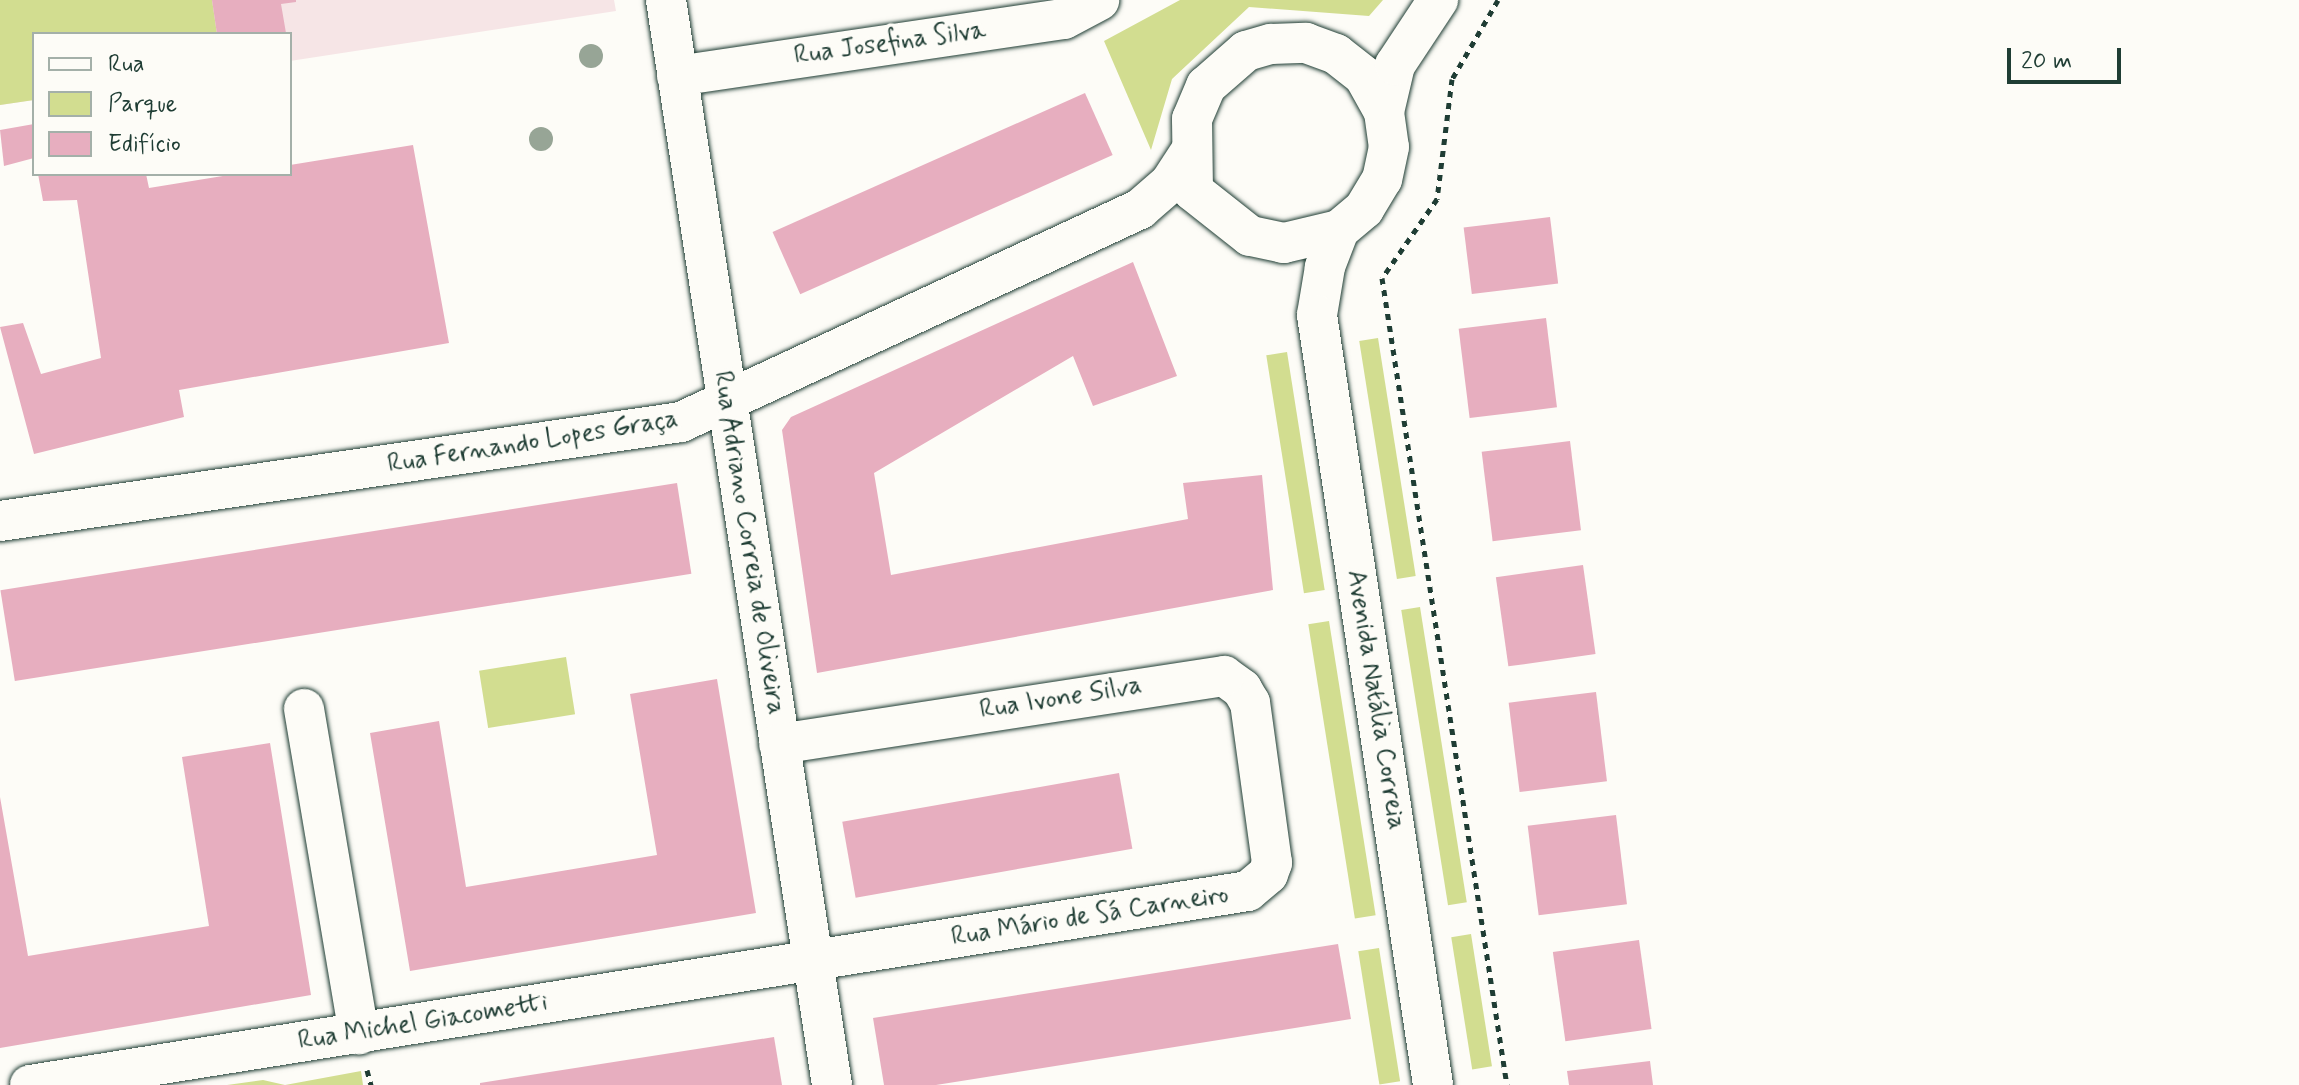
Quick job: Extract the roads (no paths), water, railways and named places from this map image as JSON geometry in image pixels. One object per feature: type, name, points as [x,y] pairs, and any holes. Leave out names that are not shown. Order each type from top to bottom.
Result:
[{"type":"street","name":"Rua Adriano Correia de Oliveira","points":[[666,0],[725,406],[832,1085]]},
{"type":"street","name":"Rua Josefina Silva","points":[[677,76],[1064,19],[1099,0]]},
{"type":"street","points":[[1336,54],[1376,48],[1429,11]]},
{"type":"street","points":[[1384,112],[1395,65],[1429,11]]},
{"type":"street","points":[[1140,209],[1306,242],[1339,230],[1364,209],[1382,179],[1389,147],[1384,112],[1364,76],[1336,54],[1306,43],[1271,44],[1246,51],[1206,86],[1192,119],[1189,154],[1193,191],[1237,227]]},
{"type":"street","name":"Rua Fernando Lopes Graça","points":[[0,521],[681,422],[725,406],[1140,209],[1170,183],[1189,154]]},
{"type":"street","name":"Avenida Natália Correia","points":[[1237,227],[1292,271],[1317,315]]},
{"type":"street","name":"Avenida Natália Correia","points":[[1339,230],[1325,267],[1317,315],[1433,1085]]},
{"type":"street","name":"Rua Ivone Silva","points":[[779,744],[1212,675],[1234,681],[1250,703],[1263,784]]},
{"type":"street","points":[[304,709],[359,1034]]},
{"type":"street","name":"Rua Mário de Sá Carneiro","points":[[815,962],[1248,891],[1268,874],[1272,863],[1263,784]]},
{"type":"street","name":"Rua Michel Giacometti","points":[[30,1085],[815,962]]}]
